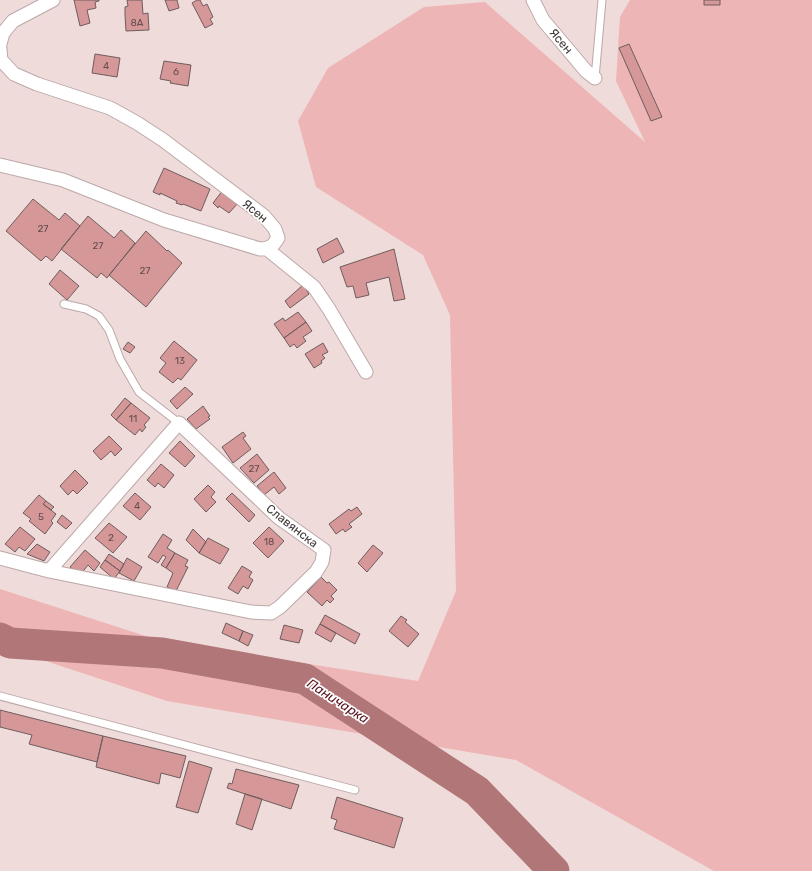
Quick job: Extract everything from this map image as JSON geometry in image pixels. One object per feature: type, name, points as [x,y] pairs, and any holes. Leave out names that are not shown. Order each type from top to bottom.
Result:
[{"type":"street","points":[[0,44],[3,33],[13,21],[53,0]]},
{"type":"street","name":"Ясен","points":[[533,0],[543,20],[586,71],[595,78]]},
{"type":"street","name":"Ясен","points":[[0,49],[1,60],[14,74],[37,84],[110,108],[163,140],[264,216],[275,229],[278,238],[273,246],[267,249]]},
{"type":"street","points":[[0,165],[63,180],[164,220],[253,248],[267,249],[314,287],[329,309],[366,372]]},
{"type":"street","points":[[49,571],[179,422]]},
{"type":"street","name":"Славянска","points":[[0,558],[49,571],[251,612],[272,613],[280,607],[316,572],[322,562],[324,550],[279,518],[179,422]]},
{"type":"lane","points":[[595,78],[602,0]]},
{"type":"lane","points":[[64,304],[86,309],[99,316],[109,330],[120,359],[139,392],[179,422]]},
{"type":"lane","points":[[0,696],[355,790]]},
{"type":"shaded area","points":[[630,0],[812,0],[812,871],[714,871],[516,760],[167,701],[0,646],[0,589],[161,641],[418,681],[456,591],[450,315],[423,255],[316,187],[298,121],[328,68],[424,7],[485,2],[645,142],[616,81],[620,17]]},
{"type":"building","points":[[74,0],[99,0],[95,2],[96,8],[87,10],[90,23],[80,26]]},
{"type":"building","points":[[127,0],[142,0],[143,14],[148,13],[149,30],[126,31],[125,7],[128,6]]},
{"type":"building","points":[[165,0],[177,0],[179,8],[169,11]]},
{"type":"building","points":[[200,0],[203,6],[207,4],[213,17],[210,19],[213,24],[205,28],[192,3]]},
{"type":"building","points":[[704,0],[720,0],[720,5],[704,5]]},
{"type":"building","points":[[629,44],[662,117],[651,121],[619,48]]},
{"type":"building","points":[[95,54],[120,58],[117,77],[92,73]]},
{"type":"building","points":[[164,61],[191,65],[188,86],[170,83],[171,81],[160,79]]},
{"type":"building","points":[[164,168],[210,189],[201,211],[176,203],[177,201],[160,193],[160,195],[153,192]]},
{"type":"building","points":[[223,190],[239,202],[229,213],[219,206],[218,208],[213,203]]},
{"type":"building","points":[[33,199],[59,220],[65,213],[80,226],[52,261],[46,256],[41,261],[6,231]]},
{"type":"building","points":[[88,216],[114,238],[121,230],[135,243],[107,278],[101,273],[97,278],[61,249]]},
{"type":"building","points":[[146,231],[182,263],[146,307],[109,275]]},
{"type":"building","points":[[337,238],[344,252],[323,263],[317,249]]},
{"type":"building","points":[[394,249],[405,299],[394,301],[389,277],[366,283],[369,295],[356,298],[353,286],[347,287],[340,267]]},
{"type":"building","points":[[60,270],[79,286],[67,300],[49,284]]},
{"type":"building","points":[[303,285],[309,294],[290,308],[285,301]]},
{"type":"building","points":[[298,312],[306,322],[284,338],[274,324],[283,318],[285,321]]},
{"type":"building","points":[[306,322],[312,331],[303,337],[306,341],[297,348],[294,344],[290,347],[284,338]]},
{"type":"building","points":[[174,341],[197,360],[181,380],[178,378],[173,383],[159,372],[166,363],[160,358]]},
{"type":"building","points":[[128,342],[135,347],[130,353],[123,349]]},
{"type":"building","points":[[323,343],[328,352],[322,355],[325,358],[321,361],[322,363],[314,368],[305,354]]},
{"type":"building","points":[[185,387],[193,394],[177,409],[170,401]]},
{"type":"building","points":[[125,398],[131,403],[116,420],[111,415]]},
{"type":"building","points":[[131,403],[150,418],[144,425],[146,427],[142,432],[140,429],[135,435],[116,420]]},
{"type":"building","points":[[203,406],[210,416],[208,417],[210,419],[196,429],[187,419]]},
{"type":"building","points":[[243,432],[246,436],[243,438],[251,449],[233,463],[222,447]]},
{"type":"building","points":[[109,436],[122,449],[115,456],[111,451],[101,460],[93,451]]},
{"type":"building","points":[[180,441],[195,456],[185,467],[169,453]]},
{"type":"building","points":[[257,454],[269,470],[254,483],[240,468]]},
{"type":"building","points":[[161,464],[174,475],[164,488],[158,483],[155,487],[147,480]]},
{"type":"building","points":[[75,470],[88,483],[77,494],[73,490],[68,495],[60,486]]},
{"type":"building","points":[[274,472],[286,488],[279,494],[274,487],[264,495],[257,486]]},
{"type":"building","points":[[208,485],[215,492],[211,497],[216,502],[206,512],[194,499]]},
{"type":"building","points":[[135,493],[151,507],[140,520],[123,506]]},
{"type":"building","points":[[232,493],[255,515],[249,522],[226,499]]},
{"type":"building","points":[[39,495],[46,501],[43,504],[56,514],[51,521],[53,523],[45,534],[29,521],[31,519],[23,513]]},
{"type":"building","points":[[46,501],[54,507],[51,510],[43,504]]},
{"type":"building","points":[[357,507],[362,514],[349,524],[352,527],[345,532],[343,529],[336,534],[329,524],[349,509],[351,511]]},
{"type":"building","points":[[62,515],[72,523],[66,529],[57,522]]},
{"type":"building","points":[[109,523],[127,537],[113,553],[95,538]]},
{"type":"building","points":[[20,527],[35,539],[25,551],[19,547],[15,552],[5,544]]},
{"type":"building","points":[[269,527],[284,541],[268,558],[253,543]]},
{"type":"building","points":[[193,529],[206,542],[199,553],[186,540]]},
{"type":"building","points":[[163,534],[172,540],[167,548],[175,553],[166,568],[161,565],[166,557],[163,555],[158,563],[148,557]]},
{"type":"building","points":[[208,538],[229,549],[220,564],[199,553]]},
{"type":"building","points":[[37,544],[50,552],[44,561],[27,554]]},
{"type":"building","points":[[373,545],[383,553],[367,572],[358,563]]},
{"type":"building","points":[[85,550],[100,563],[94,571],[88,565],[80,575],[70,567]]},
{"type":"building","points":[[175,553],[188,560],[185,566],[188,567],[176,591],[167,587],[173,573],[166,568]]},
{"type":"building","points":[[109,554],[124,564],[120,571],[105,560]]},
{"type":"building","points":[[127,558],[142,567],[134,581],[119,573]]},
{"type":"building","points":[[105,560],[120,571],[114,579],[100,567]]},
{"type":"building","points":[[242,566],[252,572],[249,577],[253,580],[248,589],[243,586],[238,594],[228,588]]},
{"type":"building","points":[[321,577],[337,590],[331,596],[334,599],[330,603],[327,600],[322,606],[307,592]]},
{"type":"building","points":[[325,615],[360,634],[355,644],[320,624]]},
{"type":"building","points":[[401,616],[407,620],[405,622],[419,634],[408,647],[389,631]]},
{"type":"building","points":[[226,623],[243,631],[239,641],[222,633]]},
{"type":"building","points":[[320,624],[336,633],[331,642],[315,633]]},
{"type":"building","points":[[284,625],[303,630],[299,643],[280,639]]},
{"type":"building","points":[[243,631],[253,635],[248,646],[239,641]]},
{"type":"building","points":[[0,710],[103,736],[97,762],[29,744],[32,735],[0,727]]},
{"type":"building","points":[[103,736],[186,756],[180,778],[161,773],[159,784],[96,767]]},
{"type":"building","points":[[189,761],[212,768],[198,813],[176,807]]},
{"type":"building","points":[[236,769],[299,785],[291,809],[227,788],[229,783],[232,784]]},
{"type":"building","points":[[245,794],[262,799],[252,830],[236,824]]},
{"type":"building","points":[[337,797],[403,818],[394,848],[334,829],[337,820],[331,818]]},
{"type":"waterway","name":"Паничарка","points":[[0,638],[10,643],[162,653],[305,679],[477,791],[554,871]]}]
